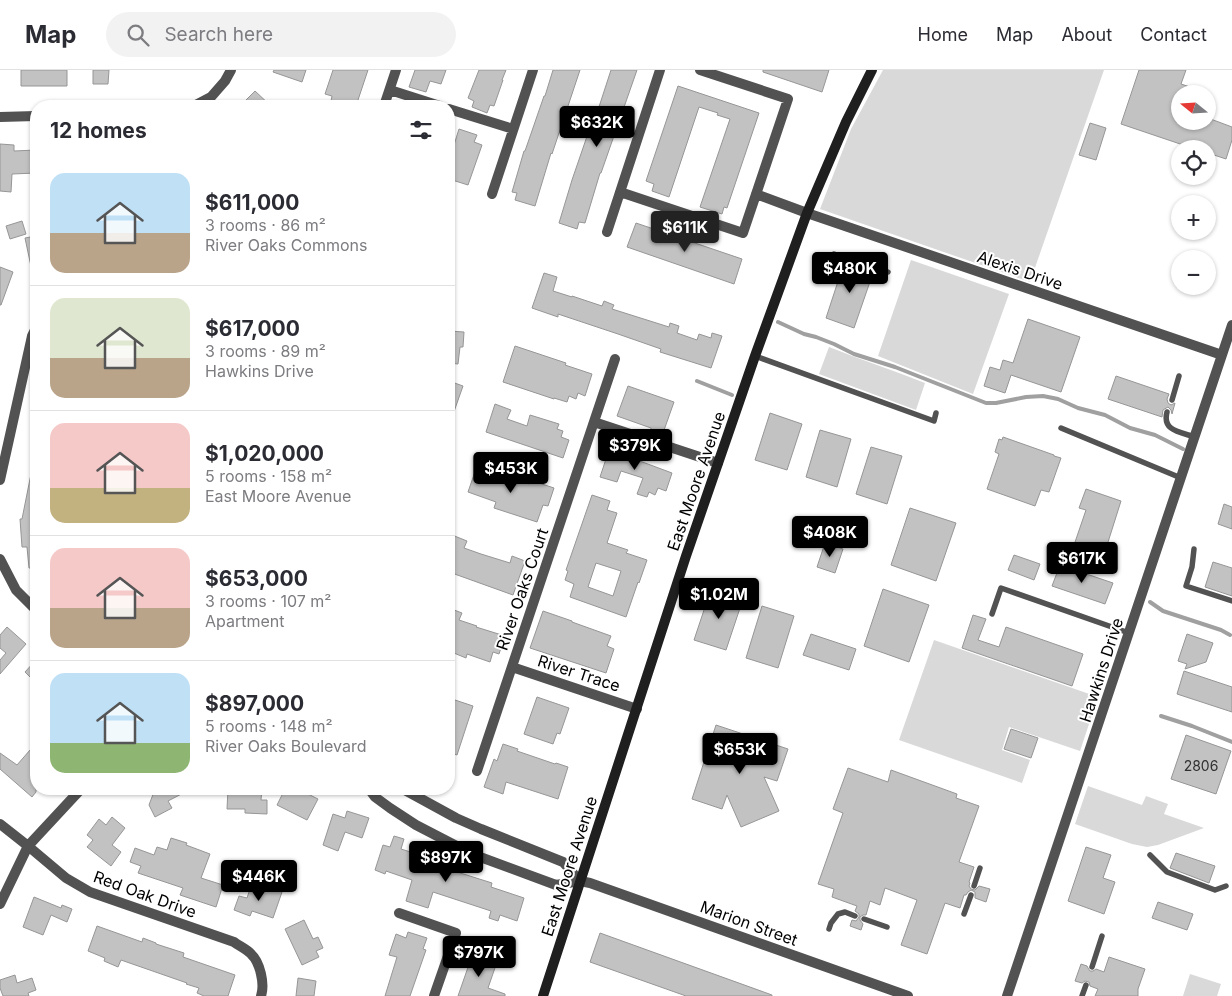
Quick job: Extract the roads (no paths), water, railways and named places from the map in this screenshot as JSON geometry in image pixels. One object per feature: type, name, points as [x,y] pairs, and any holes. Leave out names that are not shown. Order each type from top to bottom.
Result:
[{"type":"street","points":[[207,100],[211,98],[225,81],[231,70]]},
{"type":"street","points":[[386,100],[396,70]]},
{"type":"street","points":[[492,194],[533,70]]},
{"type":"street","points":[[607,232],[660,70]]},
{"type":"street","points":[[620,192],[743,233],[788,99],[700,70]]},
{"type":"street","name":"East Moore Avenue","points":[[543,996],[686,556],[754,356],[807,213],[846,122],[872,70]]},
{"type":"street","points":[[390,90],[421,100]]},
{"type":"street","points":[[455,111],[514,129]]},
{"type":"street","points":[[0,117],[30,116]]},
{"type":"street","name":"Alexis Drive","points":[[756,194],[1222,354]]},
{"type":"street","name":"Hawkins Drive","points":[[1007,996],[1232,325]]},
{"type":"street","points":[[0,480],[30,345]]},
{"type":"street","name":"River Oaks Court","points":[[477,771],[615,359]]},
{"type":"street","points":[[594,422],[718,463]]},
{"type":"street","points":[[0,559],[16,590],[30,604]]},
{"type":"street","name":"River Trace","points":[[512,667],[637,709]]},
{"type":"street","points":[[0,904],[28,846],[75,795]]},
{"type":"street","points":[[374,795],[382,803],[416,825],[472,854],[556,884],[580,881]]},
{"type":"street","points":[[414,795],[456,818],[563,862],[580,881]]},
{"type":"street","name":"Red Oak Drive","points":[[0,824],[66,878],[90,892],[234,942],[252,954],[260,968],[263,991],[261,996]]},
{"type":"street","name":"Marion Street","points":[[580,881],[908,996]]},
{"type":"street","points":[[399,913],[456,933],[434,996]]},
{"type":"lane","points":[[834,254],[854,261]]},
{"type":"lane","points":[[864,264],[888,272]]},
{"type":"lane","points":[[754,356],[934,421],[936,414]]},
{"type":"lane","points":[[1172,400],[1179,376]]},
{"type":"lane","points":[[1167,412],[1167,426],[1195,437]]},
{"type":"lane","points":[[1062,428],[1181,478]]},
{"type":"lane","points":[[1194,549],[1192,567],[1186,586],[1232,601]]},
{"type":"lane","points":[[992,614],[1001,588],[1129,633]]},
{"type":"lane","points":[[1150,855],[1167,872],[1215,890],[1226,886]]},
{"type":"lane","points":[[974,886],[980,868]]},
{"type":"lane","points":[[964,914],[971,895]]},
{"type":"lane","points":[[829,929],[838,914],[845,912],[855,916]]},
{"type":"lane","points":[[864,919],[888,928]]},
{"type":"lane","points":[[1092,968],[1102,936]]},
{"type":"lane","points":[[1082,996],[1086,985]]},
{"type":"waterway","points":[[778,322],[854,354],[895,367],[986,403],[1043,396],[1058,399],[1078,408],[1105,415],[1130,428],[1155,435],[1183,449]]},
{"type":"waterway","points":[[697,381],[732,395]]},
{"type":"waterway","points":[[1150,602],[1163,611],[1221,630],[1230,635]]},
{"type":"waterway","points":[[1161,716],[1232,742]]}]
